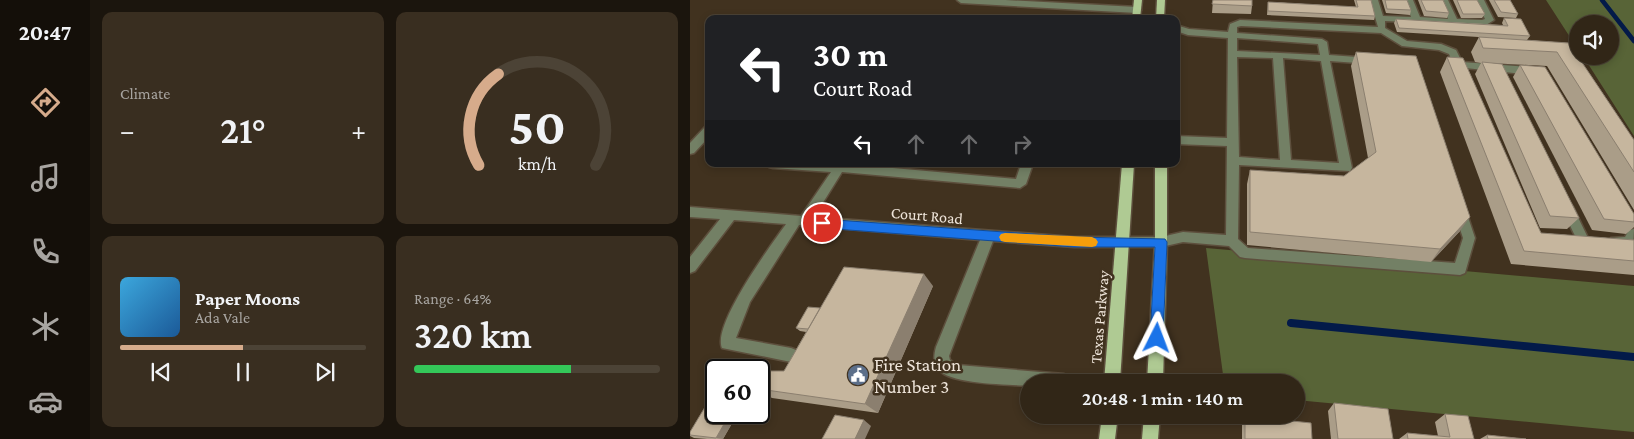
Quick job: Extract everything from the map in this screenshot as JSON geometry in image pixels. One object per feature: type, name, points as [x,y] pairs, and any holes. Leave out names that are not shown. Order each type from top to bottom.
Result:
[{"type":"main road","points":[[1136,15],[1138,0]]},
{"type":"main road","points":[[1160,15],[1161,0]]},
{"type":"main road","name":"Texas Parkway","points":[[1113,374],[1124,242],[1128,167]]},
{"type":"main road","points":[[1155,374],[1161,242],[1161,167]]},
{"type":"main road","points":[[1107,439],[1109,424]]},
{"type":"main road","points":[[1150,439],[1151,424]]},
{"type":"street","points":[[961,0],[1072,3],[1136,15]]},
{"type":"street","points":[[1374,0],[1383,30]]},
{"type":"street","points":[[1409,0],[1417,20]]},
{"type":"street","points":[[1444,0],[1454,22]]},
{"type":"street","points":[[1380,18],[1483,23],[1490,20],[1480,0]]},
{"type":"street","points":[[1456,200],[1468,238],[1460,268],[1245,253],[1232,241],[1233,26],[1240,23],[1383,30],[1405,44],[1441,46],[1453,52],[1467,84]]},
{"type":"street","points":[[1180,29],[1188,32],[1232,36],[1322,42],[1346,168],[1233,161]]},
{"type":"street","points":[[1232,54],[1380,61]]},
{"type":"street","points":[[1278,55],[1286,165]]},
{"type":"street","points":[[1459,66],[1500,72],[1528,70],[1544,78]]},
{"type":"street","points":[[690,150],[705,134]]},
{"type":"street","points":[[1180,140],[1233,142]]},
{"type":"street","points":[[791,355],[727,343],[728,330],[759,276],[840,167]]},
{"type":"street","points":[[851,167],[1020,184],[1026,167]]},
{"type":"street","points":[[1562,197],[1592,240]]},
{"type":"street","name":"Court Road","points":[[690,212],[1074,242],[1161,242],[1183,237],[1232,241]]},
{"type":"street","points":[[690,267],[730,216]]},
{"type":"street","points":[[1564,238],[1628,244],[1632,232]]},
{"type":"street","points":[[988,236],[941,356],[944,365],[956,372],[1020,378]]},
{"type":"green space","points":[[1546,0],[1634,0],[1634,136],[1589,65],[1619,65],[1619,15],[1569,15],[1569,36]]},
{"type":"green space","points":[[1206,248],[1634,286],[1634,432],[1305,401],[1305,374],[1223,374]]},
{"type":"building","points":[[1213,0],[1252,0],[1252,6],[1212,4]]},
{"type":"building","points":[[1356,0],[1371,0],[1375,16],[1268,11],[1268,2],[1358,7]]},
{"type":"building","points":[[1385,0],[1407,0],[1411,10],[1387,9]]},
{"type":"building","points":[[1421,0],[1443,0],[1449,13],[1426,11]]},
{"type":"building","points":[[1457,0],[1477,0],[1485,14],[1463,14]]},
{"type":"building","points":[[1494,0],[1510,0],[1518,14],[1501,12]]},
{"type":"building","points":[[1504,18],[1521,19],[1530,36],[1399,28],[1396,19],[1508,26]]},
{"type":"building","points":[[1479,37],[1569,43],[1569,65],[1584,65],[1634,140],[1634,172],[1557,52],[1483,48]]},
{"type":"building","points":[[1356,52],[1416,56],[1470,217],[1440,249],[1250,232],[1250,170],[1344,176],[1376,152]]},
{"type":"building","points":[[1447,57],[1463,58],[1541,233],[1634,240],[1634,261],[1524,251]]},
{"type":"building","points":[[1482,62],[1502,64],[1579,218],[1550,216]]},
{"type":"building","points":[[1520,65],[1545,67],[1634,214],[1634,222],[1604,219]]},
{"type":"building","points":[[844,267],[924,274],[865,404],[770,391],[770,371],[784,371]]},
{"type":"building","points":[[808,307],[820,308],[808,329],[796,328]]},
{"type":"building","points":[[1334,403],[1388,409],[1393,439],[1338,439]]},
{"type":"building","points":[[705,407],[705,424],[724,424],[716,438],[690,435]]},
{"type":"building","points":[[1445,414],[1468,416],[1474,439],[1408,439],[1407,433],[1450,437]]},
{"type":"building","points":[[835,415],[864,420],[855,439],[822,439]]},
{"type":"building","points":[[1311,423],[1312,439],[1245,439],[1245,424]]},
{"type":"building","points":[[1487,435],[1526,439],[1488,439]]},
{"type":"waterway","points":[[1602,0],[1634,41]]},
{"type":"waterway","points":[[1291,323],[1634,357]]},
{"type":"slow traffic","points":[[1005,237],[1092,242]]},
{"type":"place","name":"Fire Station Number 3","points":[[858,375]]},
{"type":"route","points":[[822,223],[1074,242],[1161,242],[1157,338]]}]
